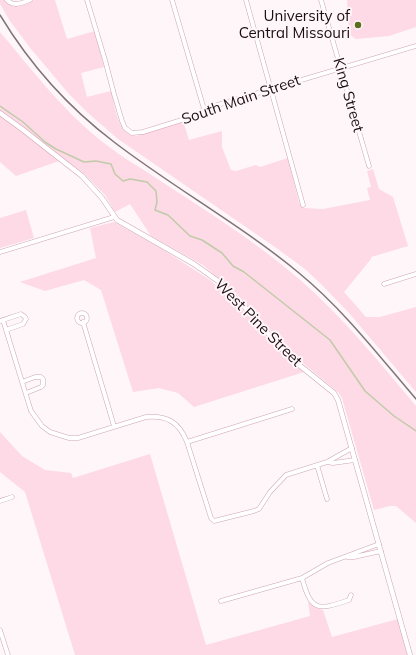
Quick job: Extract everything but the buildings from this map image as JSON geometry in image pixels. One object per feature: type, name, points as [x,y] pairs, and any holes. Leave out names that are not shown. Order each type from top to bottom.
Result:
[{"type":"street","points":[[7,0],[11,4],[17,4],[30,0]]},
{"type":"street","name":"South Main Street","points":[[87,0],[125,128],[132,133],[143,132],[201,114],[204,109],[271,88],[416,46]]},
{"type":"street","points":[[172,0],[204,109]]},
{"type":"street","points":[[246,0],[303,205]]},
{"type":"street","name":"King Street","points":[[321,0],[369,166]]},
{"type":"street","name":"West Pine Street","points":[[0,113],[22,128],[82,176],[102,198],[114,217],[128,227],[194,264],[218,281],[243,305],[288,356],[334,393],[338,400],[352,448],[410,655]]},
{"type":"street","points":[[0,252],[114,217]]},
{"type":"street","points":[[384,284],[416,274]]},
{"type":"street","points":[[6,330],[23,324],[25,322],[25,317],[21,314],[2,320],[31,410],[42,426],[50,432],[69,438],[78,438],[114,426],[154,416],[163,417],[177,424],[183,432],[187,442],[211,518],[214,521],[254,511],[259,508],[270,492],[286,475],[327,462],[352,448]]},
{"type":"street","points":[[83,322],[114,426]]},
{"type":"street","points":[[22,382],[38,376],[43,379],[43,385],[41,387],[26,393]]},
{"type":"street","points":[[187,442],[292,409]]},
{"type":"street","points":[[327,462],[332,463],[355,460]]},
{"type":"street","points":[[317,465],[327,499]]},
{"type":"street","points":[[0,501],[12,497]]},
{"type":"street","points":[[221,601],[302,578],[328,563],[379,544]]},
{"type":"street","points":[[347,557],[354,557],[381,550]]},
{"type":"street","points":[[302,578],[306,594],[316,606],[331,606],[349,600],[351,595]]},
{"type":"street","points":[[0,630],[7,653],[0,653]]},
{"type":"shaded area","points":[[0,0],[5,0],[8,4],[16,6],[35,0],[55,0],[67,39],[95,31],[104,67],[81,73],[87,97],[111,91],[121,125],[130,134],[136,136],[183,121],[189,140],[222,131],[222,147],[231,170],[236,171],[256,165],[260,167],[288,158],[299,203],[303,208],[323,209],[370,200],[367,188],[371,187],[367,171],[373,169],[379,189],[393,197],[408,246],[371,257],[371,259],[344,292],[366,317],[380,317],[416,307],[416,392],[349,313],[305,269],[118,139],[88,113],[69,94],[31,49],[10,21],[0,4]]},
{"type":"shaded area","points":[[347,0],[416,0],[416,27],[389,36],[356,39],[349,34]]},
{"type":"shaded area","points":[[0,32],[64,107],[93,134],[120,155],[229,226],[299,279],[331,309],[360,340],[416,406],[416,523],[396,506],[374,510],[342,398],[338,392],[293,355],[235,292],[203,265],[151,236],[130,204],[115,212],[105,195],[81,171],[52,151],[0,110]]},
{"type":"shaded area","points":[[0,116],[59,161],[16,176],[0,162]]},
{"type":"shaded area","points":[[26,210],[34,238],[0,248],[0,218]]},
{"type":"shaded area","points":[[114,222],[162,249],[210,280],[247,314],[284,357],[304,372],[194,407],[178,393],[159,388],[133,392],[101,290],[84,280],[45,291],[20,282],[96,258],[90,228]]},
{"type":"shaded area","points":[[0,432],[22,456],[45,470],[71,473],[73,478],[150,454],[206,645],[310,616],[308,602],[316,608],[323,610],[332,637],[398,619],[408,655],[75,655],[25,492],[0,472]]},
{"type":"waterway","points":[[0,106],[23,122],[45,142],[56,149],[84,162],[96,161],[111,164],[115,174],[123,181],[130,179],[147,182],[156,191],[157,202],[155,210],[168,215],[190,236],[202,240],[222,253],[233,266],[244,272],[330,340],[365,391],[394,416],[416,431]]},
{"type":"railway","points":[[0,15],[11,33],[37,67],[81,115],[137,159],[277,255],[299,273],[346,318],[416,399]]},
{"type":"place","name":"University of Central Missouri","points":[[358,25]]}]
